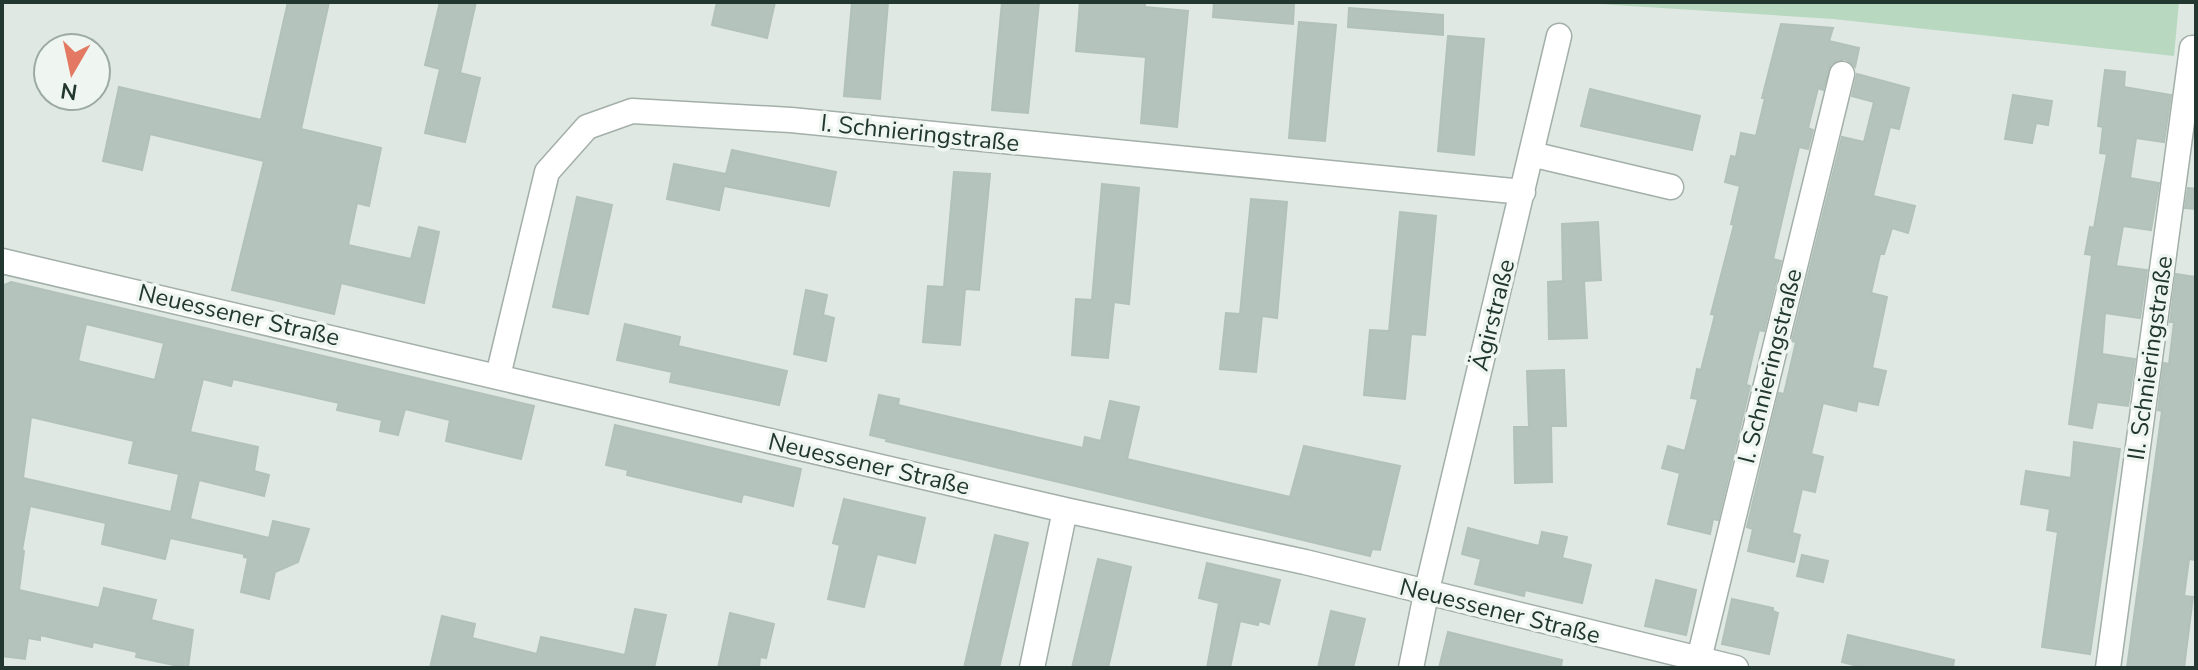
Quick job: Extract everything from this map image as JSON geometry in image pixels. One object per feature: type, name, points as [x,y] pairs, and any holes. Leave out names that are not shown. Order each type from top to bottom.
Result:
[{"type":"street","name":"Ägirstraße","points":[[1411,668],[1559,36]]},
{"type":"street","name":"II. Schnieringstraße","points":[[2108,668],[2192,48]]},
{"type":"street","name":"I. Schnieringstraße","points":[[1699,659],[1842,74]]},
{"type":"street","name":"I. Schnieringstraße","points":[[498,376],[547,172],[587,127],[632,111],[791,120],[1523,192]]},
{"type":"street","points":[[1531,154],[1671,187]]},
{"type":"street","name":"Neuessener Straße","points":[[2,261],[1065,510],[1305,562],[1736,668]]},
{"type":"street","points":[[1032,668],[1065,510]]},
{"type":"green space","points":[[1567,2],[2179,2],[2174,56],[1833,19]]},
{"type":"building","points":[[288,2],[329,2],[301,129],[381,148],[369,206],[357,203],[348,245],[411,259],[419,227],[439,232],[424,303],[341,283],[334,314],[232,290],[264,161],[150,134],[142,170],[103,161],[119,87],[261,120]]},
{"type":"building","points":[[440,2],[476,2],[460,73],[480,78],[465,142],[425,133],[440,69],[425,65]]},
{"type":"building","points":[[717,2],[775,2],[767,38],[712,25]]},
{"type":"building","points":[[852,2],[888,2],[880,99],[844,96]]},
{"type":"building","points":[[1002,2],[1039,2],[1028,113],[992,110]]},
{"type":"building","points":[[1080,2],[1145,2],[1145,7],[1188,11],[1177,127],[1141,123],[1146,57],[1076,51]]},
{"type":"building","points":[[1214,2],[1294,3],[1293,24],[1213,17]]},
{"type":"building","points":[[1349,8],[1443,15],[1443,35],[1348,27]]},
{"type":"building","points":[[1299,22],[1336,25],[1325,141],[1289,138]]},
{"type":"building","points":[[1781,24],[1833,28],[1829,41],[1859,48],[1855,67],[1845,59],[1831,64],[1823,90],[1818,88],[1808,128],[1813,130],[1808,149],[1799,147],[1773,259],[1781,261],[1764,331],[1759,330],[1753,354],[1746,385],[1750,386],[1718,520],[1713,519],[1710,534],[1668,524],[1680,473],[1662,468],[1668,446],[1685,451],[1698,399],[1691,398],[1697,369],[1701,370],[1715,315],[1711,314],[1734,225],[1731,224],[1740,186],[1725,182],[1731,156],[1736,157],[1741,133],[1756,136],[1765,98],[1762,98]]},
{"type":"building","points":[[1448,36],[1484,39],[1474,155],[1438,151]]},
{"type":"building","points":[[2105,70],[2125,72],[2124,87],[2171,95],[2164,142],[2136,138],[2130,178],[2159,183],[2151,230],[2123,226],[2116,266],[2147,270],[2140,318],[2105,313],[2102,354],[2135,359],[2128,406],[2097,402],[2092,428],[2069,424],[2092,255],[2085,254],[2090,227],[2094,228],[2107,154],[2100,153],[2103,127],[2098,126]]},
{"type":"building","points":[[1857,74],[1909,88],[1899,129],[1890,127],[1873,196],[1915,206],[1908,233],[1892,228],[1884,254],[1880,254],[1871,293],[1887,297],[1872,368],[1886,371],[1878,405],[1858,401],[1856,411],[1823,403],[1811,454],[1823,457],[1815,492],[1802,489],[1792,533],[1800,535],[1794,562],[1748,551],[1753,529],[1747,527],[1779,393],[1784,394],[1796,342],[1792,341],[1842,137],[1864,142],[1874,102],[1852,96]]},
{"type":"building","points":[[1590,89],[1700,116],[1692,150],[1581,126]]},
{"type":"building","points":[[2013,95],[2052,101],[2048,125],[2036,123],[2032,143],[2005,139]]},
{"type":"building","points":[[732,150],[836,172],[829,206],[724,186],[719,210],[667,199],[674,164],[726,174]]},
{"type":"building","points":[[954,172],[990,174],[979,290],[965,289],[960,345],[923,342],[928,286],[944,287]]},
{"type":"building","points":[[1102,184],[1139,188],[1129,304],[1114,302],[1108,358],[1072,355],[1076,299],[1092,300]]},
{"type":"building","points":[[2188,188],[2196,189],[2196,209],[2185,208]]},
{"type":"building","points":[[577,197],[612,205],[588,314],[553,307]]},
{"type":"building","points":[[1251,199],[1287,202],[1277,318],[1262,316],[1256,372],[1220,369],[1226,313],[1240,314]]},
{"type":"building","points":[[1400,212],[1436,216],[1425,335],[1411,334],[1405,399],[1364,395],[1370,330],[1389,331]]},
{"type":"building","points":[[1598,222],[1601,280],[1584,281],[1587,338],[1549,339],[1548,282],[1563,281],[1562,224]]},
{"type":"building","points":[[2176,274],[2196,277],[2196,560],[2189,559],[2184,596],[2193,597],[2184,668],[2127,668],[2162,411],[2158,410],[2164,363],[2169,364]]},
{"type":"building","points":[[11,282],[534,406],[521,459],[446,441],[450,420],[405,409],[398,435],[380,431],[382,420],[337,410],[339,403],[233,379],[231,386],[203,379],[190,432],[258,447],[254,471],[269,475],[264,496],[199,480],[190,519],[269,538],[273,521],[309,529],[298,562],[275,572],[269,599],[241,592],[248,558],[244,554],[170,538],[165,559],[102,544],[106,523],[30,506],[19,590],[99,608],[104,588],[156,600],[151,620],[193,630],[188,668],[136,657],[137,652],[93,642],[92,647],[40,635],[40,640],[28,638],[25,659],[2,656],[2,286]],"holes":[[[86,324],[164,343],[155,380],[78,361]],[[31,417],[134,441],[129,463],[179,474],[171,512],[23,478]]]},
{"type":"building","points":[[806,290],[827,295],[823,315],[834,318],[826,361],[794,354]]},
{"type":"building","points":[[625,324],[680,337],[678,346],[787,371],[779,405],[670,382],[672,372],[617,360]]},
{"type":"building","points":[[1564,370],[1566,426],[1551,426],[1552,482],[1515,483],[1514,427],[1529,427],[1527,371]]},
{"type":"building","points":[[879,395],[899,399],[898,405],[1083,448],[1085,437],[1101,441],[1110,401],[1139,407],[1127,459],[1290,497],[1304,446],[1400,466],[1380,550],[1372,549],[1370,556],[886,441],[870,435]]},
{"type":"building","points":[[615,425],[801,469],[793,506],[743,494],[741,502],[627,475],[628,470],[606,465]]},
{"type":"building","points":[[2074,442],[2120,449],[2090,654],[2042,647],[2058,532],[2047,530],[2050,509],[2021,504],[2026,471],[2071,478]]},
{"type":"building","points":[[844,499],[925,518],[915,563],[877,554],[864,607],[828,599],[840,545],[833,543]]},
{"type":"building","points":[[1468,528],[1539,546],[1542,532],[1567,537],[1562,558],[1591,565],[1582,603],[1525,590],[1524,596],[1475,584],[1481,559],[1462,554]]},
{"type":"building","points":[[995,535],[1028,543],[1017,591],[999,668],[964,668]]},
{"type":"building","points":[[1802,555],[1828,561],[1823,582],[1797,576]]},
{"type":"building","points":[[1098,559],[1131,567],[1108,668],[1072,668]]},
{"type":"building","points":[[1207,563],[1280,580],[1269,624],[1240,621],[1230,668],[1207,668],[1219,603],[1199,598]]},
{"type":"building","points":[[1656,580],[1696,590],[1686,635],[1645,626]]},
{"type":"building","points":[[1732,599],[1773,608],[1778,613],[1769,654],[1722,644]]},
{"type":"building","points":[[635,609],[666,615],[654,668],[430,668],[442,616],[475,624],[472,638],[537,654],[541,637],[625,655]]},
{"type":"building","points":[[1331,611],[1365,619],[1353,668],[1318,668]]},
{"type":"building","points":[[730,613],[774,624],[766,658],[760,657],[759,668],[718,668]]},
{"type":"building","points":[[1448,632],[1562,660],[1561,668],[1439,668]]},
{"type":"building","points":[[1848,635],[1954,660],[1953,668],[1866,668],[1842,662]]}]
